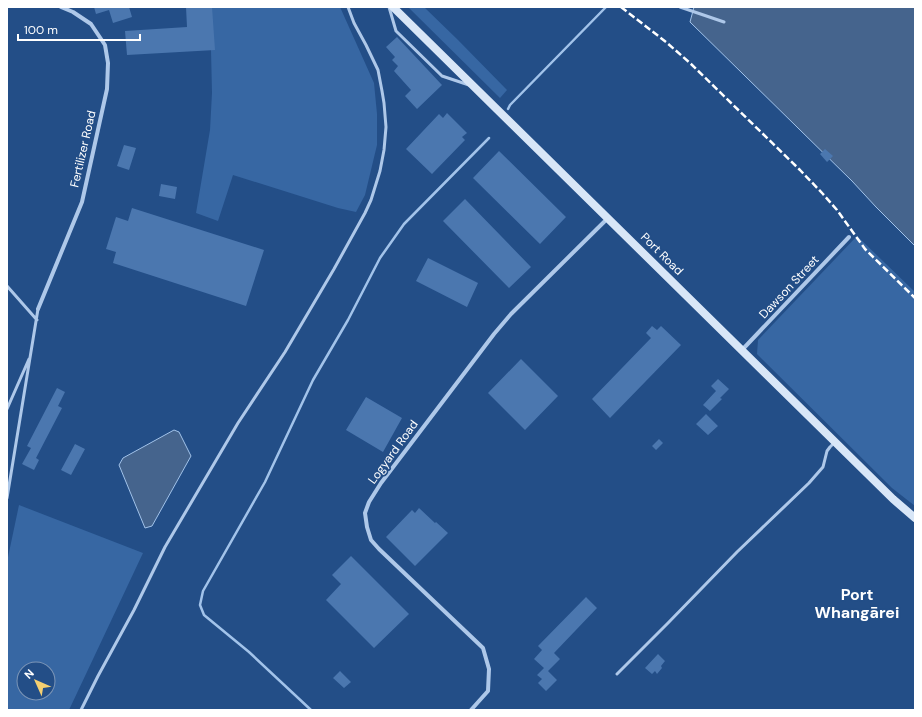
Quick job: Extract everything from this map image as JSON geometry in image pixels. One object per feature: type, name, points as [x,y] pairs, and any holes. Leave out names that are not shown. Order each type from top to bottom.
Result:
[{"type":"main road","name":"Port Road","points":[[393,7],[893,499],[915,518]]},
{"type":"street","name":"Fertilizer Road","points":[[38,309],[82,202],[107,89],[108,63],[105,45],[91,24],[73,12],[61,7]]},
{"type":"street","name":"Logyard Road","points":[[471,710],[488,691],[489,669],[482,648],[371,540],[365,513],[369,502],[381,483],[502,324],[608,217]]},
{"type":"street","name":"Dawson Street","points":[[742,350],[849,237]]},
{"type":"lane","points":[[81,710],[134,610],[165,547],[238,423],[300,327],[334,269],[371,200],[380,171],[384,150],[386,127],[384,103],[378,70],[354,23],[348,7]]},
{"type":"lane","points":[[389,7],[396,31],[442,76],[475,87]]},
{"type":"lane","points":[[680,7],[724,22]]},
{"type":"lane","points":[[7,286],[37,320]]},
{"type":"lane","points":[[7,498],[38,309]]},
{"type":"lane","points":[[7,409],[31,354]]},
{"type":"lane","points":[[617,674],[668,624],[737,552],[809,483],[823,467],[827,451],[836,442]]},
{"type":"shaded area","points":[[210,7],[340,7],[374,83],[377,114],[377,145],[365,195],[356,212],[338,208],[233,175],[218,221],[196,213],[210,130],[212,93]]},
{"type":"shaded area","points":[[408,7],[424,7],[458,40],[507,90],[500,98]]},
{"type":"shaded area","points":[[694,7],[915,7],[915,246],[852,181],[690,22]]},
{"type":"shaded area","points":[[857,236],[915,292],[915,506],[892,488],[757,354],[758,340]]},
{"type":"shaded area","points":[[174,430],[179,432],[191,456],[152,526],[145,528],[119,465],[123,458]]},
{"type":"shaded area","points":[[19,505],[143,553],[69,710],[7,710],[7,562]]},
{"type":"building","points":[[94,7],[129,7],[132,17],[113,23],[109,10],[96,14]]},
{"type":"building","points":[[186,7],[212,7],[215,50],[127,55],[125,31],[187,27]]},
{"type":"building","points":[[397,37],[442,85],[417,109],[405,96],[411,90],[394,71],[398,66],[392,60],[395,57],[386,47]]},
{"type":"building","points":[[447,113],[467,133],[462,137],[465,140],[432,174],[406,149],[439,114],[443,118]]},
{"type":"building","points":[[124,145],[136,148],[129,170],[117,166]]},
{"type":"building","points":[[825,149],[833,156],[827,162],[820,154]]},
{"type":"building","points":[[499,151],[566,217],[540,244],[473,178]]},
{"type":"building","points":[[161,184],[177,187],[175,199],[159,196]]},
{"type":"building","points":[[465,199],[531,267],[509,288],[443,221]]},
{"type":"building","points":[[132,208],[264,250],[246,306],[113,263],[116,252],[106,249],[116,217],[128,221]]},
{"type":"building","points":[[428,258],[478,283],[467,307],[416,281]]},
{"type":"building","points":[[652,326],[657,330],[661,326],[681,345],[610,418],[592,399],[651,338],[646,333]]},
{"type":"building","points":[[521,359],[558,396],[525,430],[488,393]]},
{"type":"building","points":[[718,379],[729,389],[720,398],[722,399],[710,411],[703,405],[716,391],[711,386]]},
{"type":"building","points":[[57,388],[65,392],[58,406],[62,408],[36,458],[39,460],[34,470],[22,464],[31,448],[27,446]]},
{"type":"building","points":[[366,397],[402,418],[383,452],[346,430]]},
{"type":"building","points":[[706,414],[718,426],[708,435],[696,424]]},
{"type":"building","points":[[659,439],[663,443],[656,450],[652,446]]},
{"type":"building","points":[[75,444],[85,449],[71,475],[61,470]]},
{"type":"building","points":[[419,508],[448,533],[415,566],[386,537],[412,510],[415,513]]},
{"type":"building","points":[[351,556],[409,614],[374,648],[326,600],[341,584],[332,575]]},
{"type":"building","points":[[586,597],[597,608],[554,653],[560,659],[548,671],[557,680],[546,691],[538,683],[542,679],[537,675],[544,668],[534,659],[542,650],[538,646]]},
{"type":"building","points":[[658,654],[665,661],[657,674],[655,671],[652,674],[645,668]]},
{"type":"building","points":[[340,671],[351,682],[344,688],[333,678]]},
{"type":"waterway","points":[[508,109],[510,105],[606,7]]},
{"type":"waterway","points":[[311,710],[249,652],[204,615],[200,605],[203,591],[265,482],[313,380],[348,320],[380,258],[404,224],[489,138]]},
{"type":"railway","points":[[621,7],[690,63],[800,170],[837,210],[865,249],[915,298]]},
{"type":"district","name":"Port Whangārei","points":[[857,603]]}]
